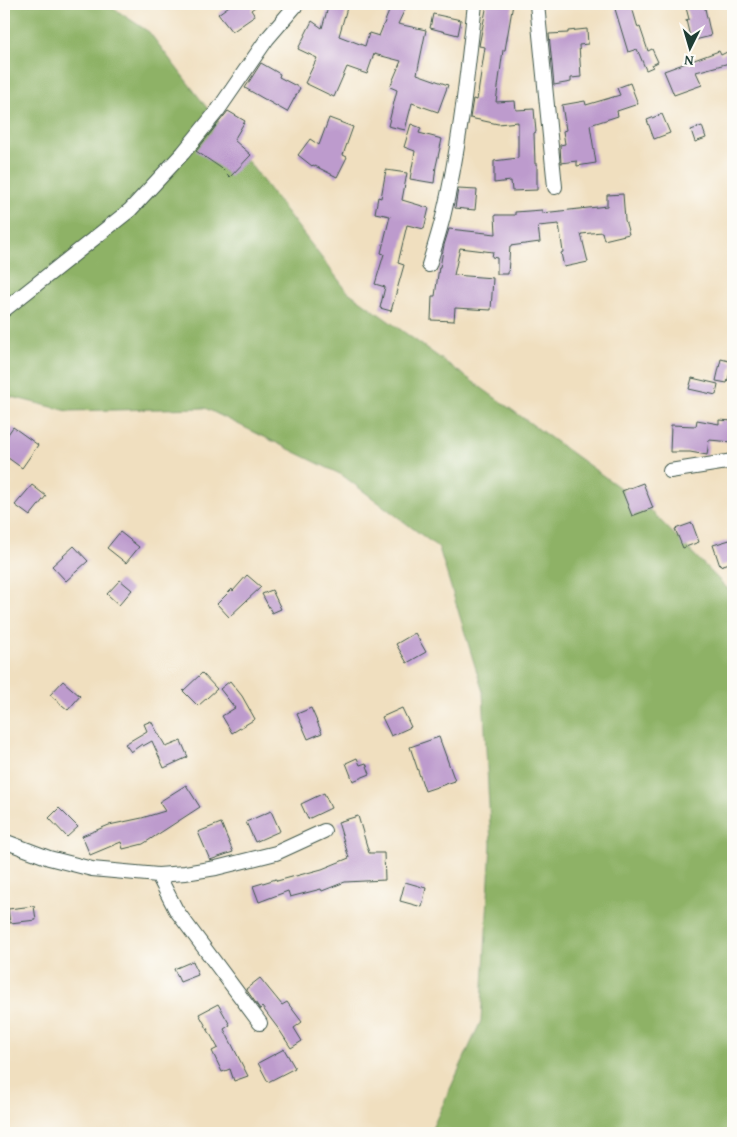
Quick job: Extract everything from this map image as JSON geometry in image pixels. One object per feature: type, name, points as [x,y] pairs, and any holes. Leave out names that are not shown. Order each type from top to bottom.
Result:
[{"type":"street","points":[[4,310],[130,210],[183,153],[218,110],[267,39],[297,4]]},
{"type":"street","points":[[429,264],[443,217],[454,162],[475,4]]},
{"type":"street","points":[[537,4],[554,187]]},
{"type":"street","points":[[670,471],[733,461]]},
{"type":"street","points":[[4,841],[49,858],[92,870],[158,875],[216,868],[276,853],[324,831]]},
{"type":"street","points":[[158,875],[176,910],[260,1023]]},
{"type":"green space","points":[[4,4],[107,4],[149,32],[347,291],[648,508],[733,594],[733,1133],[430,1133],[481,1021],[491,844],[483,692],[439,548],[342,475],[205,408],[68,411],[4,395]]},
{"type":"building","points":[[232,4],[259,4],[251,10],[255,16],[232,32],[218,14]]},
{"type":"building","points":[[329,4],[348,4],[339,36],[365,46],[369,33],[379,36],[392,4],[405,9],[398,24],[426,30],[417,74],[448,85],[438,112],[412,103],[405,130],[388,126],[397,90],[390,87],[401,61],[374,54],[367,74],[347,67],[334,97],[305,83],[317,58],[298,49],[312,21],[322,28]]},
{"type":"building","points":[[487,4],[513,4],[505,50],[503,50],[496,102],[515,101],[516,110],[534,109],[537,190],[512,191],[511,181],[494,183],[494,161],[518,158],[518,122],[498,124],[470,118],[473,99],[477,100],[485,47],[479,46]]},
{"type":"building","points":[[631,4],[638,28],[640,27],[648,51],[652,49],[658,62],[646,70],[637,49],[628,52],[615,9]]},
{"type":"building","points":[[685,4],[704,4],[711,36],[691,41],[686,20],[689,19]]},
{"type":"building","points":[[433,14],[461,20],[458,35],[430,28]]},
{"type":"building","points":[[587,29],[588,44],[579,45],[581,77],[571,78],[571,82],[554,85],[549,34]]},
{"type":"building","points":[[733,49],[733,62],[696,72],[702,85],[674,95],[664,71],[719,51],[721,55]]},
{"type":"building","points":[[261,63],[280,74],[279,77],[300,88],[287,112],[245,88]]},
{"type":"building","points":[[630,83],[638,104],[617,111],[618,116],[590,125],[596,163],[577,166],[577,161],[561,163],[560,145],[565,144],[563,131],[566,130],[562,105],[585,101],[586,105],[620,95],[617,88]]},
{"type":"building","points":[[228,111],[245,121],[234,140],[251,155],[230,177],[221,168],[196,151]]},
{"type":"building","points":[[662,114],[670,133],[654,139],[647,120]]},
{"type":"building","points":[[329,118],[353,127],[343,155],[347,157],[337,177],[312,166],[298,155],[310,139],[319,145]]},
{"type":"building","points":[[411,124],[421,128],[419,133],[442,139],[434,183],[410,179],[415,151],[404,147]]},
{"type":"building","points":[[702,126],[706,138],[695,142],[691,130]]},
{"type":"building","points":[[386,170],[407,173],[402,200],[429,208],[424,229],[407,225],[398,263],[404,265],[391,311],[380,308],[385,287],[375,284],[384,254],[381,253],[390,216],[375,213],[378,197],[381,198]]},
{"type":"building","points":[[458,189],[477,190],[475,210],[455,208]]},
{"type":"building","points":[[623,194],[625,220],[629,234],[604,240],[602,232],[581,234],[588,262],[564,267],[559,224],[538,226],[540,242],[510,246],[508,274],[497,274],[497,258],[492,257],[493,252],[460,248],[454,275],[493,278],[491,310],[455,308],[454,321],[431,320],[432,296],[435,296],[439,267],[449,229],[496,234],[495,215],[515,215],[515,212],[542,210],[542,213],[607,206],[607,195]]},
{"type":"building","points":[[721,359],[733,362],[727,383],[716,381]]},
{"type":"building","points":[[692,378],[718,384],[716,395],[689,389]]},
{"type":"building","points":[[697,420],[719,424],[719,420],[733,421],[733,442],[709,440],[707,455],[690,452],[670,452],[671,425],[696,426]]},
{"type":"building","points":[[13,427],[38,445],[22,468],[4,455],[4,440]]},
{"type":"building","points":[[643,483],[653,508],[632,516],[622,491]]},
{"type":"building","points":[[32,485],[46,496],[30,516],[15,505]]},
{"type":"building","points":[[692,523],[699,542],[683,548],[675,529]]},
{"type":"building","points":[[120,532],[139,547],[126,563],[107,548]]},
{"type":"building","points":[[733,539],[733,562],[720,566],[713,545]]},
{"type":"building","points":[[74,546],[88,561],[66,581],[52,566]]},
{"type":"building","points":[[247,575],[261,587],[229,617],[217,604],[232,589],[233,591]]},
{"type":"building","points":[[120,580],[132,590],[119,605],[107,594]]},
{"type":"building","points":[[272,590],[281,609],[272,613],[262,594]]},
{"type":"building","points":[[415,633],[426,652],[407,663],[396,644]]},
{"type":"building","points":[[202,673],[217,689],[198,706],[183,691]]},
{"type":"building","points":[[63,681],[80,696],[68,710],[50,695]]},
{"type":"building","points":[[230,681],[242,696],[255,719],[232,733],[222,716],[235,708],[220,689]]},
{"type":"building","points":[[311,708],[322,733],[308,739],[297,714]]},
{"type":"building","points":[[402,708],[411,727],[391,736],[382,717]]},
{"type":"building","points":[[151,721],[166,747],[181,741],[188,757],[164,768],[152,741],[143,746],[142,744],[131,752],[125,744],[147,731],[144,724]]},
{"type":"building","points":[[439,737],[455,781],[425,791],[410,747]]},
{"type":"building","points":[[357,758],[360,765],[366,763],[370,774],[353,781],[346,763]]},
{"type":"building","points":[[186,785],[200,807],[143,844],[123,849],[121,842],[90,855],[82,836],[109,825],[165,811],[159,802]]},
{"type":"building","points":[[324,793],[331,808],[308,819],[301,804]]},
{"type":"building","points":[[59,808],[78,827],[67,837],[49,818]]},
{"type":"building","points":[[271,811],[280,831],[255,842],[246,822]]},
{"type":"building","points":[[358,816],[369,853],[384,853],[385,880],[345,882],[322,891],[321,889],[290,897],[288,891],[259,902],[253,886],[322,869],[349,858],[338,822]]},
{"type":"building","points":[[221,823],[233,852],[210,860],[198,832]]},
{"type":"building","points":[[405,882],[426,888],[422,907],[400,901]]},
{"type":"building","points":[[34,906],[36,920],[10,923],[8,909]]},
{"type":"building","points":[[193,961],[198,975],[180,982],[174,969]]},
{"type":"building","points":[[260,978],[282,1005],[287,1002],[302,1022],[294,1028],[302,1041],[291,1048],[262,1007],[260,1009],[246,989]]},
{"type":"building","points":[[218,1004],[230,1025],[224,1029],[248,1076],[234,1081],[230,1069],[222,1072],[212,1051],[218,1048],[199,1014]]},
{"type":"building","points":[[284,1049],[295,1068],[268,1082],[258,1063]]}]
